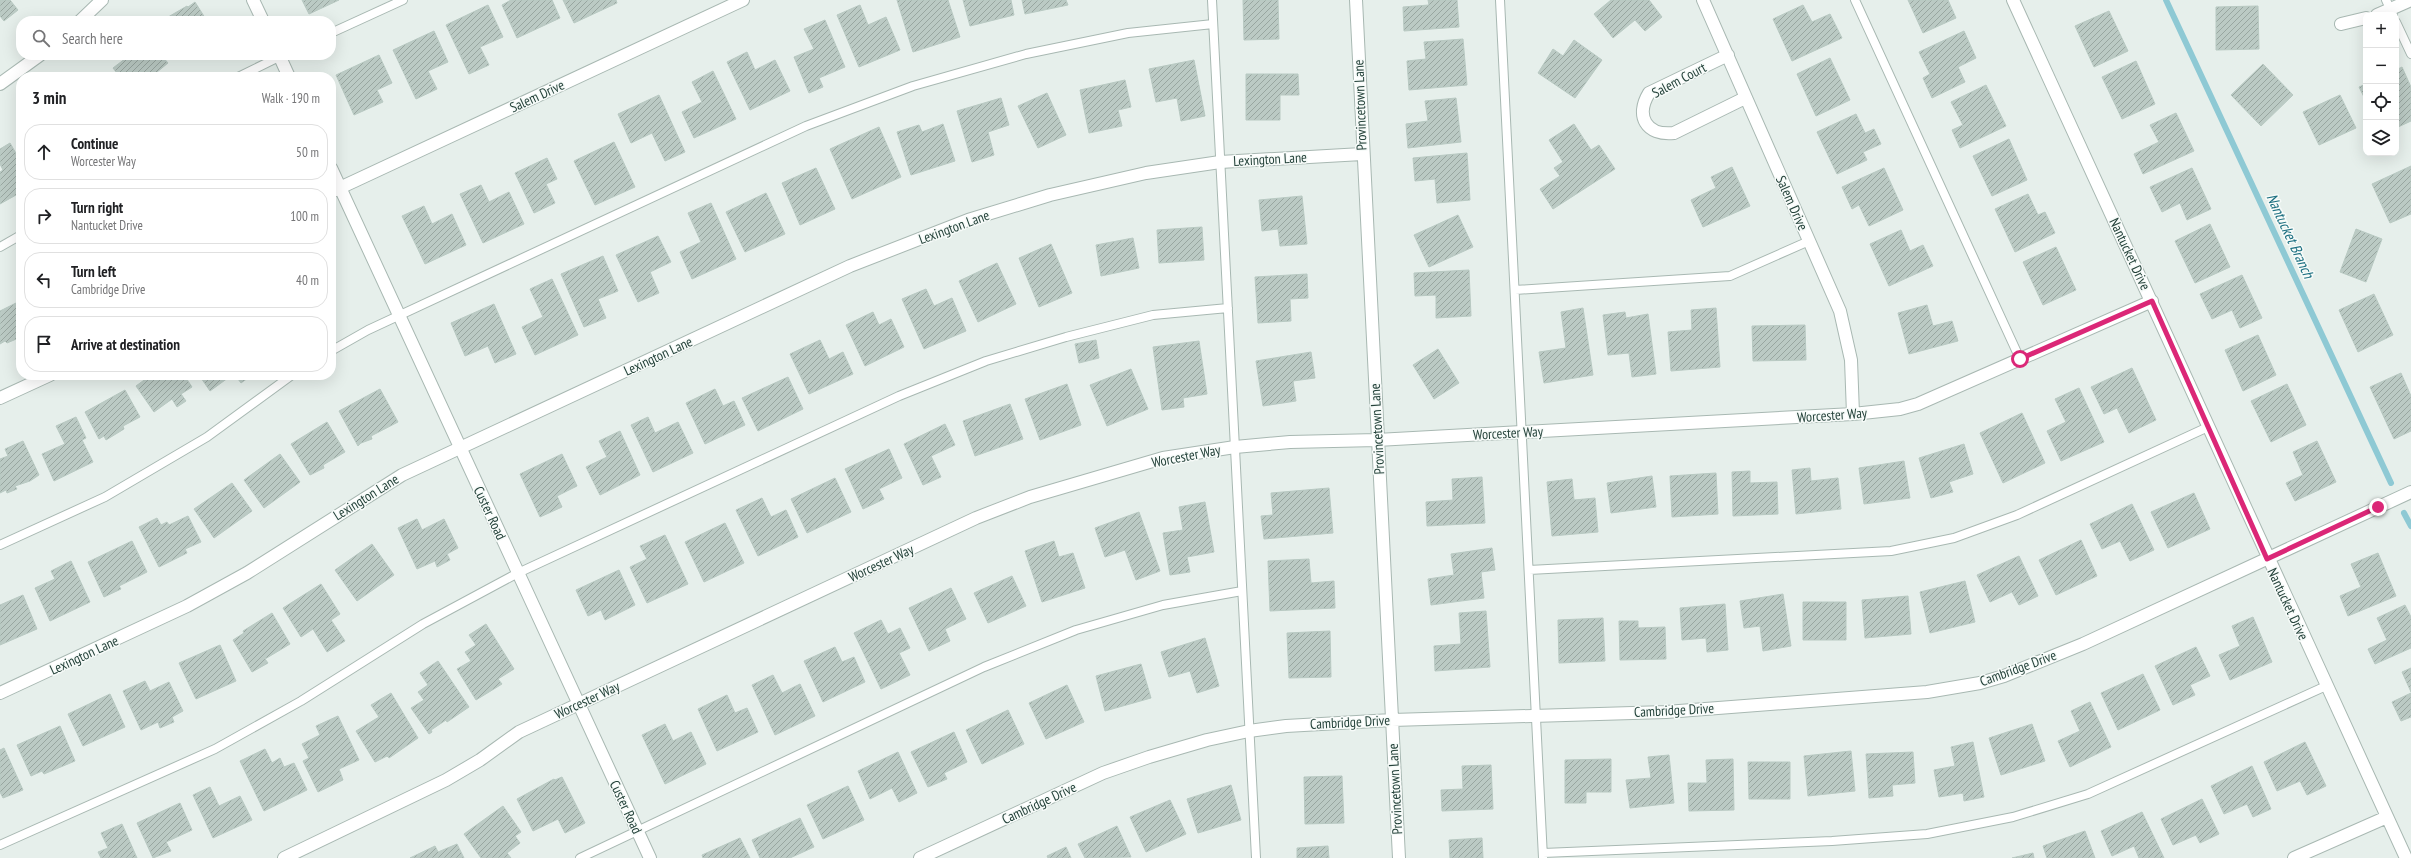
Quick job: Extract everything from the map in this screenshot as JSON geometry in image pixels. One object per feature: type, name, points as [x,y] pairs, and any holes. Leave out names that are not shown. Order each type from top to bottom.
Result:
[{"type":"street","points":[[85,16],[102,0]]},
{"type":"street","points":[[253,0],[261,16]]},
{"type":"street","name":"Salem Drive","points":[[336,190],[743,0]]},
{"type":"street","name":"Provincetown Lane","points":[[1356,0],[1362,154],[1399,858]]},
{"type":"street","name":"Salem Drive","points":[[1703,0],[1840,312],[1847,334],[1851,360],[1853,414]]},
{"type":"street","name":"Nantucket Drive","points":[[2014,0],[2152,301],[2267,559],[2406,858]]},
{"type":"street","points":[[2390,8],[2411,0]]},
{"type":"street","points":[[2341,24],[2363,19]]},
{"type":"street","name":"Salem Court","points":[[1728,55],[1649,93],[1644,102],[1643,117],[1652,130],[1664,134],[1674,133],[1746,98]]},
{"type":"street","points":[[17,72],[33,60]]},
{"type":"street","points":[[283,60],[287,72]]},
{"type":"street","points":[[0,84],[16,72]]},
{"type":"street","name":"Lexington Lane","points":[[0,693],[187,606],[247,573],[402,475],[850,266],[968,220],[1080,189],[1146,173],[1220,162],[1362,154]]},
{"type":"street","name":"Custer Road","points":[[336,192],[399,316],[650,858]]},
{"type":"street","name":"Worcester Way","points":[[284,858],[446,780],[480,760],[519,732],[976,518],[1030,496],[1162,458],[1235,447],[1290,442],[1378,440],[1853,414],[1900,409],[1918,404],[2152,301]]},
{"type":"street","points":[[0,398],[39,380]]},
{"type":"street","name":"Cambridge Drive","points":[[920,858],[1103,773],[1149,757],[1249,731],[1286,726],[1392,720],[1674,711],[1927,692],[1980,683],[2004,676],[2083,644],[2411,492]]},
{"type":"street","points":[[2294,858],[2387,817]]},
{"type":"lane","points":[[336,31],[403,0]]},
{"type":"lane","points":[[1212,0],[1256,858]]},
{"type":"lane","points":[[1500,0],[1543,856],[1927,834],[2013,817],[2088,794],[2326,686]]},
{"type":"lane","points":[[1855,0],[2020,359]]},
{"type":"lane","points":[[336,348],[399,316],[806,126],[913,86],[1026,54],[1128,33],[1214,24]]},
{"type":"lane","points":[[2399,28],[2411,54]]},
{"type":"lane","points":[[248,72],[273,60]]},
{"type":"lane","points":[[0,247],[16,238]]},
{"type":"lane","points":[[1515,290],[1730,276],[1809,241]]},
{"type":"lane","points":[[0,846],[215,748],[301,701],[423,624],[518,573],[899,396],[986,361],[1066,337],[1154,315],[1228,308]]},
{"type":"lane","points":[[0,545],[105,497],[207,438],[285,380]]},
{"type":"lane","points":[[1529,570],[1891,552],[1954,538],[2017,515],[2208,427]]},
{"type":"lane","points":[[580,858],[984,667],[1076,630],[1163,605],[1242,590]]},
{"type":"building","points":[[0,0],[10,0],[18,10],[4,21],[0,16]]},
{"type":"building","points":[[302,0],[339,0],[309,14]]},
{"type":"building","points":[[511,0],[552,0],[560,18],[517,38],[502,5]]},
{"type":"building","points":[[563,0],[616,0],[617,3],[574,23]]},
{"type":"building","points":[[897,0],[948,0],[960,37],[913,52]]},
{"type":"building","points":[[963,0],[1011,0],[1014,15],[970,26]]},
{"type":"building","points":[[1022,0],[1066,0],[1068,5],[1025,14]]},
{"type":"building","points":[[1243,0],[1278,0],[1279,39],[1244,40]]},
{"type":"building","points":[[1428,0],[1457,0],[1459,27],[1404,31],[1403,7],[1429,5]]},
{"type":"building","points":[[1611,0],[1649,0],[1662,17],[1645,31],[1635,20],[1613,38],[1594,14]]},
{"type":"building","points":[[1908,0],[1948,0],[1956,18],[1923,33]]},
{"type":"building","points":[[195,2],[204,16],[170,16],[187,6],[188,7]]},
{"type":"building","points":[[488,5],[503,37],[480,47],[489,65],[469,74],[446,25]]},
{"type":"building","points":[[860,5],[868,25],[886,17],[900,50],[859,67],[837,15]]},
{"type":"building","points":[[1803,5],[1812,22],[1830,14],[1842,38],[1792,61],[1773,19]]},
{"type":"building","points":[[2258,6],[2259,49],[2216,50],[2216,7]]},
{"type":"building","points":[[2109,11],[2128,51],[2094,67],[2075,26]]},
{"type":"building","points":[[825,20],[845,67],[819,78],[823,87],[809,93],[794,57],[814,49],[804,29]]},
{"type":"building","points":[[434,31],[448,62],[428,71],[437,89],[416,99],[393,50]]},
{"type":"building","points":[[1964,31],[1976,58],[1958,67],[1965,82],[1932,98],[1923,78],[1930,74],[1919,52]]},
{"type":"building","points":[[1463,39],[1467,85],[1409,90],[1407,61],[1426,59],[1424,42]]},
{"type":"building","points":[[1574,40],[1602,60],[1575,98],[1538,73],[1553,49],[1563,56]]},
{"type":"building","points":[[747,52],[755,70],[775,60],[790,91],[750,110],[727,62]]},
{"type":"building","points":[[379,55],[392,83],[377,90],[383,102],[354,115],[336,75]]},
{"type":"building","points":[[1830,58],[1850,100],[1816,116],[1797,74]]},
{"type":"building","points":[[123,60],[165,60],[168,63],[157,72],[116,72],[113,68]]},
{"type":"building","points":[[1194,60],[1205,116],[1181,121],[1177,98],[1156,102],[1149,69]]},
{"type":"building","points":[[2136,61],[2155,104],[2122,119],[2102,77]]},
{"type":"building","points":[[2263,64],[2293,95],[2261,126],[2231,95]]},
{"type":"building","points":[[2402,67],[2411,87],[2411,121],[2399,127],[2399,84],[2399,68]]},
{"type":"building","points":[[713,71],[736,119],[694,138],[682,112],[702,102],[692,82]]},
{"type":"building","points":[[1246,74],[1298,74],[1299,95],[1280,95],[1280,120],[1246,120]]},
{"type":"building","points":[[1125,80],[1131,107],[1118,110],[1122,126],[1089,133],[1080,90]]},
{"type":"building","points":[[1986,85],[2006,126],[1960,148],[1952,130],[1963,125],[1951,102]]},
{"type":"building","points":[[2363,85],[2363,95],[2359,87]]},
{"type":"building","points":[[1047,93],[1066,135],[1038,148],[1018,106]]},
{"type":"building","points":[[659,95],[685,152],[665,161],[652,133],[631,143],[618,114]]},
{"type":"building","points":[[2340,95],[2356,128],[2319,145],[2303,112]]},
{"type":"building","points":[[1001,98],[1009,125],[988,132],[994,155],[972,162],[957,111]]},
{"type":"building","points":[[1456,98],[1461,142],[1408,148],[1406,124],[1428,121],[1425,101]]},
{"type":"building","points":[[2176,113],[2194,151],[2143,174],[2134,154],[2159,142],[2150,125]]},
{"type":"building","points":[[1856,114],[1865,133],[1874,129],[1881,144],[1863,152],[1867,160],[1837,174],[1817,132]]},
{"type":"building","points":[[943,124],[955,161],[911,175],[897,132],[919,125],[922,132]]},
{"type":"building","points":[[1574,124],[1591,150],[1599,145],[1615,169],[1553,209],[1540,189],[1560,176],[1554,168],[1563,162],[1549,140]]},
{"type":"building","points":[[879,127],[901,177],[852,199],[830,149]]},
{"type":"building","points":[[2009,139],[2027,180],[1992,196],[1973,156]]},
{"type":"building","points":[[614,142],[635,187],[595,205],[574,161]]},
{"type":"building","points":[[10,143],[16,153],[16,195],[0,204],[0,172],[3,170],[0,164],[0,149]]},
{"type":"building","points":[[1467,153],[1470,200],[1437,203],[1435,179],[1415,181],[1413,158]]},
{"type":"building","points":[[547,158],[557,179],[546,184],[555,203],[534,213],[515,173]]},
{"type":"building","points":[[2411,166],[2411,214],[2390,223],[2372,184]]},
{"type":"building","points":[[1732,167],[1750,206],[1703,227],[1691,200],[1716,188],[1711,177]]},
{"type":"building","points":[[816,168],[835,209],[800,225],[782,183]]},
{"type":"building","points":[[1884,168],[1903,210],[1869,226],[1859,205],[1852,209],[1842,187]]},
{"type":"building","points":[[2192,168],[2211,209],[2187,220],[2180,203],[2162,212],[2150,187]]},
{"type":"building","points":[[481,185],[489,202],[509,192],[524,224],[483,243],[460,194]]},
{"type":"building","points":[[766,193],[785,234],[745,252],[726,212]]},
{"type":"building","points":[[2028,194],[2038,215],[2045,212],[2055,233],[2015,252],[1995,209]]},
{"type":"building","points":[[1302,196],[1307,244],[1280,246],[1278,229],[1262,231],[1259,200]]},
{"type":"building","points":[[711,203],[736,259],[692,279],[680,252],[701,242],[688,213]]},
{"type":"building","points":[[424,206],[432,224],[452,214],[466,245],[425,264],[402,216]]},
{"type":"building","points":[[1458,215],[1473,247],[1429,267],[1414,235]]},
{"type":"building","points":[[2210,224],[2230,267],[2195,283],[2175,241]]},
{"type":"building","points":[[1202,227],[1204,260],[1159,263],[1157,230]]},
{"type":"building","points":[[2356,229],[2382,239],[2366,282],[2340,272]]},
{"type":"building","points":[[1901,230],[1910,251],[1923,245],[1933,266],[1889,286],[1870,244]]},
{"type":"building","points":[[658,236],[671,262],[650,272],[659,293],[638,302],[616,255]]},
{"type":"building","points":[[1133,238],[1139,268],[1101,276],[1096,245]]},
{"type":"building","points":[[1051,244],[1072,293],[1039,307],[1019,258]]},
{"type":"building","points":[[2056,247],[2076,290],[2043,305],[2023,262]]},
{"type":"building","points":[[603,256],[618,291],[598,299],[606,318],[584,327],[561,274]]},
{"type":"building","points":[[997,263],[1016,304],[978,322],[959,281]]},
{"type":"building","points":[[1469,270],[1471,316],[1436,318],[1436,295],[1415,296],[1414,273]]},
{"type":"building","points":[[1307,274],[1308,298],[1290,299],[1291,321],[1258,323],[1255,277]]},
{"type":"building","points":[[2242,275],[2262,318],[2240,328],[2232,310],[2212,319],[2200,294]]},
{"type":"building","points":[[552,279],[578,335],[535,355],[522,327],[543,317],[530,289]]},
{"type":"building","points":[[926,289],[934,306],[952,298],[966,331],[924,349],[902,299]]},
{"type":"building","points":[[2374,294],[2393,335],[2358,352],[2339,310]]},
{"type":"building","points":[[16,303],[16,339],[7,343],[5,341],[0,344],[0,311]]},
{"type":"building","points":[[494,304],[516,354],[495,363],[488,346],[465,356],[451,323]]},
{"type":"building","points":[[1927,305],[1933,326],[1952,321],[1958,341],[1909,354],[1898,313]]},
{"type":"building","points":[[1583,308],[1593,375],[1544,383],[1539,352],[1566,348],[1561,312]]},
{"type":"building","points":[[1716,308],[1720,367],[1671,371],[1668,332],[1692,330],[1691,310]]},
{"type":"building","points":[[873,312],[879,325],[891,319],[904,347],[865,366],[846,325]]},
{"type":"building","points":[[1625,312],[1626,318],[1648,314],[1656,374],[1632,377],[1629,353],[1608,355],[1603,315]]},
{"type":"building","points":[[1805,325],[1806,360],[1753,361],[1752,326]]},
{"type":"building","points":[[2258,335],[2276,375],[2243,391],[2225,350]]},
{"type":"building","points":[[820,340],[829,359],[843,352],[853,374],[809,394],[790,354]]},
{"type":"building","points":[[1096,340],[1099,358],[1079,363],[1075,344]]},
{"type":"building","points":[[1199,341],[1207,394],[1183,398],[1184,407],[1162,410],[1153,347]]},
{"type":"building","points":[[1438,349],[1459,383],[1434,399],[1413,365]]},
{"type":"building","points":[[1311,352],[1315,378],[1293,381],[1296,401],[1263,406],[1256,361]]},
{"type":"building","points":[[2132,368],[2156,420],[2129,433],[2117,408],[2104,414],[2091,387]]},
{"type":"building","points":[[1131,369],[1148,409],[1107,426],[1090,385]]},
{"type":"building","points":[[2401,373],[2411,396],[2411,431],[2394,439],[2370,387]]},
{"type":"building","points":[[788,377],[803,409],[758,431],[742,398]]},
{"type":"building","points":[[144,380],[187,380],[192,387],[181,394],[186,401],[177,407],[172,399],[154,412],[136,386]]},
{"type":"building","points":[[202,380],[225,380],[210,391]]},
{"type":"building","points":[[1067,384],[1081,425],[1040,440],[1025,399]]},
{"type":"building","points":[[2287,384],[2306,425],[2271,442],[2251,401]]},
{"type":"building","points":[[2079,388],[2104,442],[2061,461],[2047,431],[2066,422],[2055,399]]},
{"type":"building","points":[[380,389],[398,422],[371,436],[372,439],[361,443],[358,446],[339,411]]},
{"type":"building","points":[[715,389],[723,406],[734,401],[745,425],[705,444],[686,403]]},
{"type":"building","points":[[125,390],[140,417],[123,426],[124,429],[106,440],[104,436],[99,439],[85,412]]},
{"type":"building","points":[[1010,404],[1023,439],[975,456],[963,421]]},
{"type":"building","points":[[2022,413],[2045,463],[2003,483],[1980,433]]},
{"type":"building","points":[[76,417],[86,438],[82,440],[93,462],[54,481],[42,454],[65,444],[56,426]]},
{"type":"building","points":[[648,417],[655,433],[678,422],[693,453],[653,472],[631,425]]},
{"type":"building","points":[[327,422],[345,452],[323,465],[324,468],[310,475],[291,444]]},
{"type":"building","points":[[945,424],[955,445],[931,456],[941,477],[923,485],[904,444]]},
{"type":"building","points":[[620,431],[640,475],[600,495],[586,467],[607,457],[599,441]]},
{"type":"building","points":[[23,441],[39,475],[30,481],[15,486],[17,489],[7,493],[6,490],[0,493],[0,459],[8,456],[5,449]]},
{"type":"building","points":[[2317,441],[2336,482],[2295,501],[2286,483],[2303,475],[2293,452]]},
{"type":"building","points":[[1964,444],[1973,474],[1949,482],[1953,492],[1931,498],[1919,458]]},
{"type":"building","points":[[889,449],[902,478],[879,489],[884,499],[863,509],[845,469]]},
{"type":"building","points":[[280,454],[300,482],[264,508],[244,480]]},
{"type":"building","points":[[562,454],[577,486],[557,496],[562,507],[540,517],[520,474]]},
{"type":"building","points":[[1904,461],[1910,498],[1864,504],[1859,468]]},
{"type":"building","points":[[1810,468],[1811,481],[1838,478],[1841,509],[1796,514],[1792,470]]},
{"type":"building","points":[[1750,471],[1750,483],[1777,482],[1778,514],[1733,516],[1732,472]]},
{"type":"building","points":[[1716,473],[1718,514],[1672,517],[1670,476]]},
{"type":"building","points":[[1652,476],[1656,507],[1611,513],[1607,483]]},
{"type":"building","points":[[1482,477],[1485,523],[1427,526],[1426,502],[1453,500],[1452,479]]},
{"type":"building","points":[[835,478],[851,512],[807,533],[791,499]]},
{"type":"building","points":[[1572,479],[1574,500],[1595,498],[1598,532],[1552,536],[1547,482]]},
{"type":"building","points":[[232,483],[252,511],[214,538],[194,509]]},
{"type":"building","points":[[1329,488],[1333,533],[1264,539],[1261,516],[1273,515],[1271,493]]},
{"type":"building","points":[[2194,493],[2210,529],[2168,548],[2151,512]]},
{"type":"building","points":[[762,498],[771,517],[786,510],[798,537],[758,556],[736,510]]},
{"type":"building","points":[[1205,502],[1214,552],[1187,557],[1190,572],[1170,575],[1163,533],[1183,530],[1179,507]]},
{"type":"building","points":[[2132,504],[2154,550],[2130,561],[2120,541],[2102,549],[2090,524]]},
{"type":"building","points":[[1139,512],[1160,571],[1136,580],[1125,550],[1105,557],[1095,528]]},
{"type":"building","points":[[188,516],[201,542],[185,549],[187,553],[159,567],[139,527],[157,518],[161,525],[167,522],[169,525]]},
{"type":"building","points":[[417,519],[422,530],[444,519],[458,548],[447,554],[450,560],[437,567],[435,561],[417,569],[398,528]]},
{"type":"building","points":[[725,523],[744,563],[704,582],[685,542]]},
{"type":"building","points":[[665,535],[688,584],[647,603],[630,567],[647,559],[640,546]]},
{"type":"building","points":[[2081,540],[2097,576],[2056,595],[2039,560]]},
{"type":"building","points":[[132,541],[147,572],[119,586],[121,589],[104,597],[88,562]]},
{"type":"building","points":[[1054,541],[1059,557],[1073,553],[1085,588],[1042,602],[1025,551]]},
{"type":"building","points":[[372,544],[394,575],[357,601],[335,570]]},
{"type":"building","points":[[1492,548],[1495,570],[1481,572],[1484,598],[1431,605],[1428,579],[1454,575],[1451,554]]},
{"type":"building","points":[[2378,553],[2396,596],[2348,616],[2340,596],[2361,587],[2351,564]]},
{"type":"building","points":[[2019,556],[2038,596],[2019,605],[2012,592],[1990,602],[1977,575]]},
{"type":"building","points":[[1309,559],[1311,583],[1334,581],[1335,608],[1270,611],[1268,561]]},
{"type":"building","points":[[71,561],[90,602],[50,621],[35,588],[55,579],[51,571]]},
{"type":"building","points":[[619,570],[635,605],[605,620],[601,610],[588,616],[576,590]]},
{"type":"building","points":[[1012,576],[1026,606],[988,623],[974,593]]},
{"type":"building","points":[[1965,581],[1975,622],[1930,633],[1920,592]]},
{"type":"building","points":[[321,584],[340,614],[331,620],[345,641],[327,652],[313,629],[301,637],[283,608]]},
{"type":"building","points":[[951,588],[966,619],[945,629],[950,641],[929,651],[909,608]]},
{"type":"building","points":[[1783,594],[1791,646],[1763,651],[1760,626],[1744,628],[1740,601]]},
{"type":"building","points":[[23,595],[37,629],[0,645],[0,605]]},
{"type":"building","points":[[1908,596],[1911,634],[1865,638],[1862,600]]},
{"type":"building","points":[[1803,602],[1846,602],[1846,640],[1803,640]]},
{"type":"building","points":[[1725,604],[1728,650],[1707,652],[1706,638],[1682,640],[1680,608]]},
{"type":"building","points":[[2405,605],[2411,617],[2411,648],[2375,664],[2368,649],[2387,640],[2377,618]]},
{"type":"building","points":[[1486,611],[1490,667],[1435,671],[1434,646],[1461,644],[1459,613]]},
{"type":"building","points":[[272,613],[290,644],[265,659],[268,663],[252,672],[233,640],[244,633],[243,631]]},
{"type":"building","points":[[2253,617],[2272,662],[2230,680],[2219,655],[2240,646],[2232,626]]},
{"type":"building","points":[[1603,618],[1605,661],[1559,663],[1558,620]]},
{"type":"building","points":[[881,620],[888,634],[900,628],[910,648],[899,653],[910,675],[881,689],[854,633]]},
{"type":"building","points":[[1619,621],[1638,621],[1638,628],[1665,627],[1666,659],[1620,660]]},
{"type":"building","points":[[486,624],[514,669],[498,679],[502,684],[476,700],[457,669],[471,661],[465,652],[476,645],[469,635]]},
{"type":"building","points":[[1330,631],[1331,677],[1289,678],[1287,633]]},
{"type":"building","points":[[1205,638],[1219,686],[1197,693],[1190,671],[1169,677],[1161,652]]},
{"type":"building","points":[[220,645],[236,681],[196,699],[179,663]]},
{"type":"building","points":[[835,647],[842,662],[854,657],[865,682],[823,702],[804,661]]},
{"type":"building","points":[[2196,647],[2210,676],[2190,685],[2195,695],[2173,705],[2155,666]]},
{"type":"building","points":[[438,661],[469,707],[447,722],[446,720],[431,730],[432,732],[429,734],[411,708],[424,700],[418,692],[428,685],[420,673]]},
{"type":"building","points":[[1141,664],[1151,698],[1105,711],[1096,676]]},
{"type":"building","points":[[2411,668],[2411,692],[2402,672]]},
{"type":"building","points":[[2143,674],[2160,710],[2118,730],[2101,693]]},
{"type":"building","points":[[773,675],[782,693],[800,684],[815,716],[775,735],[752,685]]},
{"type":"building","points":[[145,681],[150,691],[169,682],[183,711],[172,717],[174,722],[160,728],[158,722],[141,730],[123,691]]},
{"type":"building","points":[[1067,685],[1084,722],[1046,739],[1029,703]]},
{"type":"building","points":[[391,693],[418,738],[389,758],[387,756],[375,762],[356,731],[379,717],[371,705]]},
{"type":"building","points":[[2411,693],[2411,717],[2401,721],[2392,702]]},
{"type":"building","points":[[110,694],[125,727],[83,746],[68,714]]},
{"type":"building","points":[[727,695],[735,713],[747,708],[758,732],[717,751],[698,709]]},
{"type":"building","points":[[2090,702],[2111,747],[2070,767],[2058,741],[2080,731],[2071,711]]},
{"type":"building","points":[[1008,710],[1024,744],[982,764],[966,730]]},
{"type":"building","points":[[338,716],[359,760],[339,769],[343,780],[318,792],[303,761],[309,758],[302,744],[320,735],[316,726]]},
{"type":"building","points":[[665,724],[673,741],[691,732],[706,764],[665,784],[642,735]]},
{"type":"building","points":[[2032,724],[2045,761],[2001,775],[1989,738]]},
{"type":"building","points":[[60,726],[75,761],[44,774],[42,771],[31,776],[17,745]]},
{"type":"building","points":[[954,732],[967,762],[944,773],[947,779],[928,787],[911,752]]},
{"type":"building","points":[[1973,742],[1984,797],[1964,801],[1963,793],[1939,797],[1934,770],[1955,766],[1951,747]]},
{"type":"building","points":[[2305,742],[2326,786],[2307,795],[2300,781],[2277,791],[2264,762]]},
{"type":"building","points":[[4,748],[23,790],[3,798],[0,792],[0,750]]},
{"type":"building","points":[[265,749],[272,763],[280,758],[284,767],[294,763],[307,790],[264,811],[240,761]]},
{"type":"building","points":[[1851,751],[1855,791],[1808,796],[1804,756]]},
{"type":"building","points":[[898,752],[917,793],[899,802],[892,788],[870,799],[858,771]]},
{"type":"building","points":[[1913,752],[1915,783],[1892,785],[1893,796],[1869,798],[1866,754]]},
{"type":"building","points":[[1669,755],[1674,803],[1630,808],[1626,780],[1651,778],[1648,757]]},
{"type":"building","points":[[1611,759],[1611,792],[1586,792],[1586,803],[1565,803],[1565,760]]},
{"type":"building","points":[[1733,759],[1734,810],[1689,811],[1688,783],[1707,783],[1706,760]]},
{"type":"building","points":[[1748,762],[1790,762],[1790,799],[1749,799]]},
{"type":"building","points":[[1491,765],[1493,809],[1442,811],[1441,790],[1463,789],[1462,766]]},
{"type":"building","points":[[2252,766],[2271,809],[2253,817],[2247,804],[2224,814],[2211,786]]},
{"type":"building","points":[[1342,776],[1344,823],[1305,824],[1304,777]]},
{"type":"building","points":[[562,777],[585,823],[565,833],[558,819],[533,831],[517,799],[554,779],[555,780]]},
{"type":"building","points":[[1231,785],[1241,820],[1198,833],[1187,799]]},
{"type":"building","points":[[848,786],[864,820],[823,839],[807,805]]},
{"type":"building","points":[[210,787],[219,806],[240,796],[252,820],[213,838],[193,795]]},
{"type":"building","points":[[2202,799],[2219,834],[2200,843],[2196,835],[2173,845],[2161,819]]},
{"type":"building","points":[[1170,800],[1186,834],[1146,852],[1130,817]]},
{"type":"building","points":[[180,803],[192,830],[166,842],[171,851],[153,858],[137,823]]},
{"type":"building","points":[[503,806],[521,832],[515,836],[520,843],[507,853],[511,858],[481,858],[464,834]]},
{"type":"building","points":[[2142,812],[2164,858],[2139,858],[2134,846],[2112,856],[2101,831]]},
{"type":"building","points":[[800,818],[814,847],[790,858],[760,858],[752,840]]},
{"type":"building","points":[[122,824],[137,858],[101,858],[98,852],[108,848],[101,833]]},
{"type":"building","points":[[1117,826],[1131,857],[1085,858],[1078,844]]},
{"type":"building","points":[[2085,831],[2095,858],[2047,858],[2043,846]]},
{"type":"building","points":[[740,838],[750,858],[703,858],[702,855]]},
{"type":"building","points":[[1482,838],[1483,858],[1450,858],[1449,840]]},
{"type":"building","points":[[457,844],[464,858],[410,858],[435,846],[438,852]]},
{"type":"building","points":[[1328,846],[1329,858],[1297,858],[1297,848]]},
{"type":"building","points":[[1066,847],[1071,858],[1048,858],[1047,856]]},
{"type":"building","points":[[2033,853],[2034,858],[2012,858]]},
{"type":"waterway","name":"Nantucket Branch","points":[[2166,0],[2391,483]]},
{"type":"waterway","name":"Nantucket Branch","points":[[2404,513],[2411,526]]},
{"type":"route","points":[[2020,359],[2152,301],[2267,559],[2378,507]]}]
